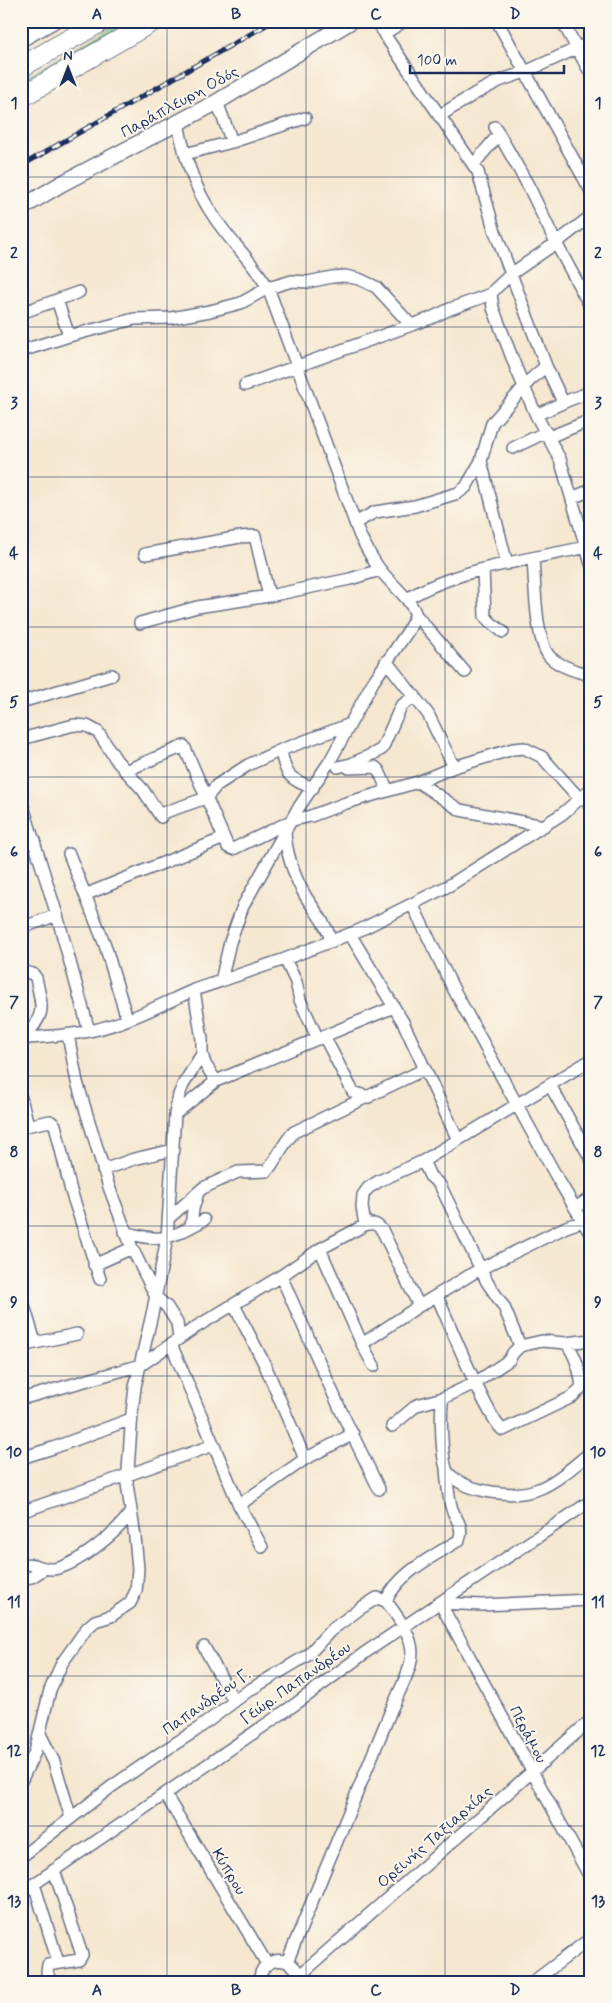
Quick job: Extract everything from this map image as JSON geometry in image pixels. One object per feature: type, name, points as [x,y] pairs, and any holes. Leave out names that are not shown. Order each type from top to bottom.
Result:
[{"type":"highway","points":[[21,67],[102,21]]},
{"type":"highway","points":[[21,97],[153,21]]},
{"type":"main road","points":[[21,39],[53,21]]},
{"type":"main road","name":"Παράπλευρη Οδός","points":[[21,208],[61,184],[217,102],[351,21]]},
{"type":"street","points":[[378,21],[384,34],[478,172],[486,207],[546,366],[563,402]]},
{"type":"street","points":[[384,34],[404,21]]},
{"type":"street","points":[[497,21],[591,191]]},
{"type":"street","points":[[562,21],[591,74]]},
{"type":"street","points":[[439,116],[499,81],[525,72],[591,42]]},
{"type":"street","points":[[217,102],[232,142]]},
{"type":"street","points":[[185,154],[232,142],[305,118]]},
{"type":"street","points":[[178,123],[194,182],[211,212],[250,261],[268,288],[360,536],[380,570],[413,607],[416,615],[465,672]]},
{"type":"street","points":[[474,164],[497,130],[529,187],[556,243],[591,308]]},
{"type":"street","points":[[244,385],[491,294],[511,274],[589,222]]},
{"type":"street","points":[[21,352],[69,336],[134,319],[171,318],[210,311],[241,302],[268,288],[292,281],[308,282],[345,276],[376,287],[411,325]]},
{"type":"street","points":[[21,313],[78,292]]},
{"type":"street","points":[[491,294],[493,308],[524,388],[536,415],[560,459],[591,564]]},
{"type":"street","points":[[57,300],[69,336]]},
{"type":"street","points":[[355,523],[374,512],[415,506],[458,493],[466,487],[481,461],[492,423],[546,366]]},
{"type":"street","points":[[536,415],[563,402],[591,392]]},
{"type":"street","points":[[513,448],[591,420]]},
{"type":"street","points":[[481,461],[507,564]]},
{"type":"street","points":[[572,498],[591,490]]},
{"type":"street","points":[[145,554],[240,536],[255,536],[269,596]]},
{"type":"street","points":[[406,599],[429,587],[483,570],[586,547]]},
{"type":"street","points":[[533,559],[540,632],[546,651],[552,658],[566,667],[591,676]]},
{"type":"street","points":[[140,623],[196,607],[269,596],[350,579],[380,570]]},
{"type":"street","points":[[483,570],[486,616],[490,622],[503,632]]},
{"type":"street","points":[[221,981],[238,918],[297,810],[334,764],[348,726],[386,661],[408,631],[416,615]]},
{"type":"street","points":[[386,661],[428,714],[454,767]]},
{"type":"street","points":[[21,702],[112,674]]},
{"type":"street","points":[[334,764],[367,757],[382,749],[401,706],[415,696]]},
{"type":"street","points":[[21,739],[74,725],[87,726],[98,732],[160,815],[206,798],[217,785],[231,775],[281,750],[348,726]]},
{"type":"street","points":[[125,770],[184,746],[228,847],[233,849],[293,820],[418,782],[454,767],[513,749],[524,748],[542,757],[569,788],[585,794],[591,809]]},
{"type":"street","points":[[281,750],[285,771],[292,779],[313,788]]},
{"type":"street","points":[[334,764],[346,769],[375,768],[379,771],[388,790]]},
{"type":"street","points":[[418,782],[460,810],[544,826]]},
{"type":"street","points":[[22,1039],[68,1035],[127,1019],[194,990],[285,960],[332,942],[450,885],[544,826],[585,794]]},
{"type":"street","points":[[22,798],[57,915],[88,1031]]},
{"type":"street","points":[[286,830],[288,851],[302,889],[322,919],[332,942]]},
{"type":"street","points":[[86,894],[224,838]]},
{"type":"street","points":[[21,845],[35,840]]},
{"type":"street","points":[[69,854],[106,946],[127,1019]]},
{"type":"street","points":[[412,904],[446,974],[517,1105],[591,1235]]},
{"type":"street","points":[[21,928],[57,915]]},
{"type":"street","points":[[350,934],[368,967],[394,1007],[458,1140]]},
{"type":"street","points":[[285,960],[296,982],[300,1000],[353,1092],[369,1097]]},
{"type":"street","points":[[21,972],[33,974],[36,978],[42,1006],[41,1016],[54,1036]]},
{"type":"street","points":[[194,990],[202,1039],[202,1054],[205,1064],[216,1081]]},
{"type":"street","points":[[175,1114],[216,1081],[394,1007]]},
{"type":"street","points":[[22,1039],[41,1016]]},
{"type":"street","points":[[68,1035],[77,1082],[103,1170],[125,1232],[156,1297],[177,1323],[175,1341],[214,1445],[239,1505],[262,1547]]},
{"type":"street","points":[[21,1781],[35,1752],[50,1690],[73,1646],[91,1624],[115,1613],[130,1603],[135,1596],[138,1569],[127,1475],[134,1387],[141,1365],[167,1238],[175,1114],[178,1095],[202,1054]]},
{"type":"street","points":[[365,1225],[362,1207],[363,1195],[368,1188],[423,1161],[591,1060]]},
{"type":"street","points":[[191,1227],[194,1201],[203,1188],[238,1172],[267,1171],[294,1132],[425,1069]]},
{"type":"street","points":[[550,1085],[591,1159]]},
{"type":"street","points":[[21,1098],[24,1126],[50,1121],[55,1125],[71,1190],[100,1279]]},
{"type":"street","points":[[103,1170],[134,1159],[173,1150]]},
{"type":"street","points":[[423,1161],[430,1176],[440,1185],[480,1269],[504,1307],[520,1346]]},
{"type":"street","points":[[168,1218],[198,1195]]},
{"type":"street","points":[[576,1208],[591,1198]]},
{"type":"street","points":[[125,1232],[154,1239],[167,1238],[204,1220]]},
{"type":"street","points":[[362,1344],[480,1269],[566,1228],[583,1222]]},
{"type":"street","points":[[28,1397],[141,1365],[175,1341],[281,1276],[320,1249],[365,1225],[376,1224],[382,1230],[419,1306]]},
{"type":"street","points":[[94,1265],[132,1248]]},
{"type":"street","points":[[320,1249],[362,1344],[374,1366]]},
{"type":"street","points":[[281,1276],[379,1489]]},
{"type":"street","points":[[21,1296],[35,1342]]},
{"type":"street","points":[[438,1296],[475,1383],[499,1428],[503,1430],[572,1397],[582,1387],[577,1364],[566,1343]]},
{"type":"street","points":[[234,1305],[265,1365],[306,1459]]},
{"type":"street","points":[[21,1346],[78,1334]]},
{"type":"street","points":[[392,1426],[417,1404],[443,1398],[475,1383],[509,1360],[520,1346],[542,1341],[566,1343],[591,1340]]},
{"type":"street","points":[[287,1962],[410,1667],[413,1655],[405,1626],[386,1601],[396,1584],[418,1566],[459,1540],[461,1534],[459,1524],[451,1508],[445,1467],[441,1422],[443,1398]]},
{"type":"street","points":[[21,1458],[131,1419]]},
{"type":"street","points":[[239,1505],[306,1459],[353,1434]]},
{"type":"street","points":[[21,1512],[214,1445]]},
{"type":"street","points":[[445,1467],[449,1474],[482,1491],[498,1493],[522,1492],[540,1489],[559,1478],[591,1452]]},
{"type":"street","name":"Γεώρ. Παπανδρέου","points":[[21,1893],[405,1626],[591,1501]]},
{"type":"street","points":[[21,1566],[28,1563],[44,1568],[53,1569],[60,1567],[96,1548],[124,1521],[131,1511]]},
{"type":"street","points":[[21,1578],[32,1577],[44,1568]]},
{"type":"street","name":"Παπανδρέου Γ.","points":[[21,1857],[111,1787],[194,1732],[234,1701],[308,1655],[330,1631],[361,1608],[377,1598],[386,1601]]},
{"type":"street","points":[[440,1602],[482,1605],[591,1600]]},
{"type":"street","name":"Περάμου","points":[[440,1602],[531,1773],[591,1879]]},
{"type":"street","points":[[204,1647],[234,1701]]},
{"type":"street","name":"Ορεινής Ταξιαρχίας","points":[[299,1979],[591,1720]]},
{"type":"street","points":[[40,1734],[54,1762],[71,1818]]},
{"type":"street","name":"Κύπρου","points":[[164,1794],[267,1964]]},
{"type":"street","points":[[51,1982],[47,1968],[48,1965],[79,1960],[82,1955],[54,1870]]},
{"type":"street","points":[[34,1884],[58,1962]]},
{"type":"street","points":[[533,1982],[591,1938]]},
{"type":"street","points":[[260,1982],[263,1968],[275,1960],[287,1962],[295,1966],[299,1979]]},
{"type":"green space","points":[[123,21],[134,21],[21,86],[21,80]]},
{"type":"railway","points":[[21,166],[273,21]]}]
